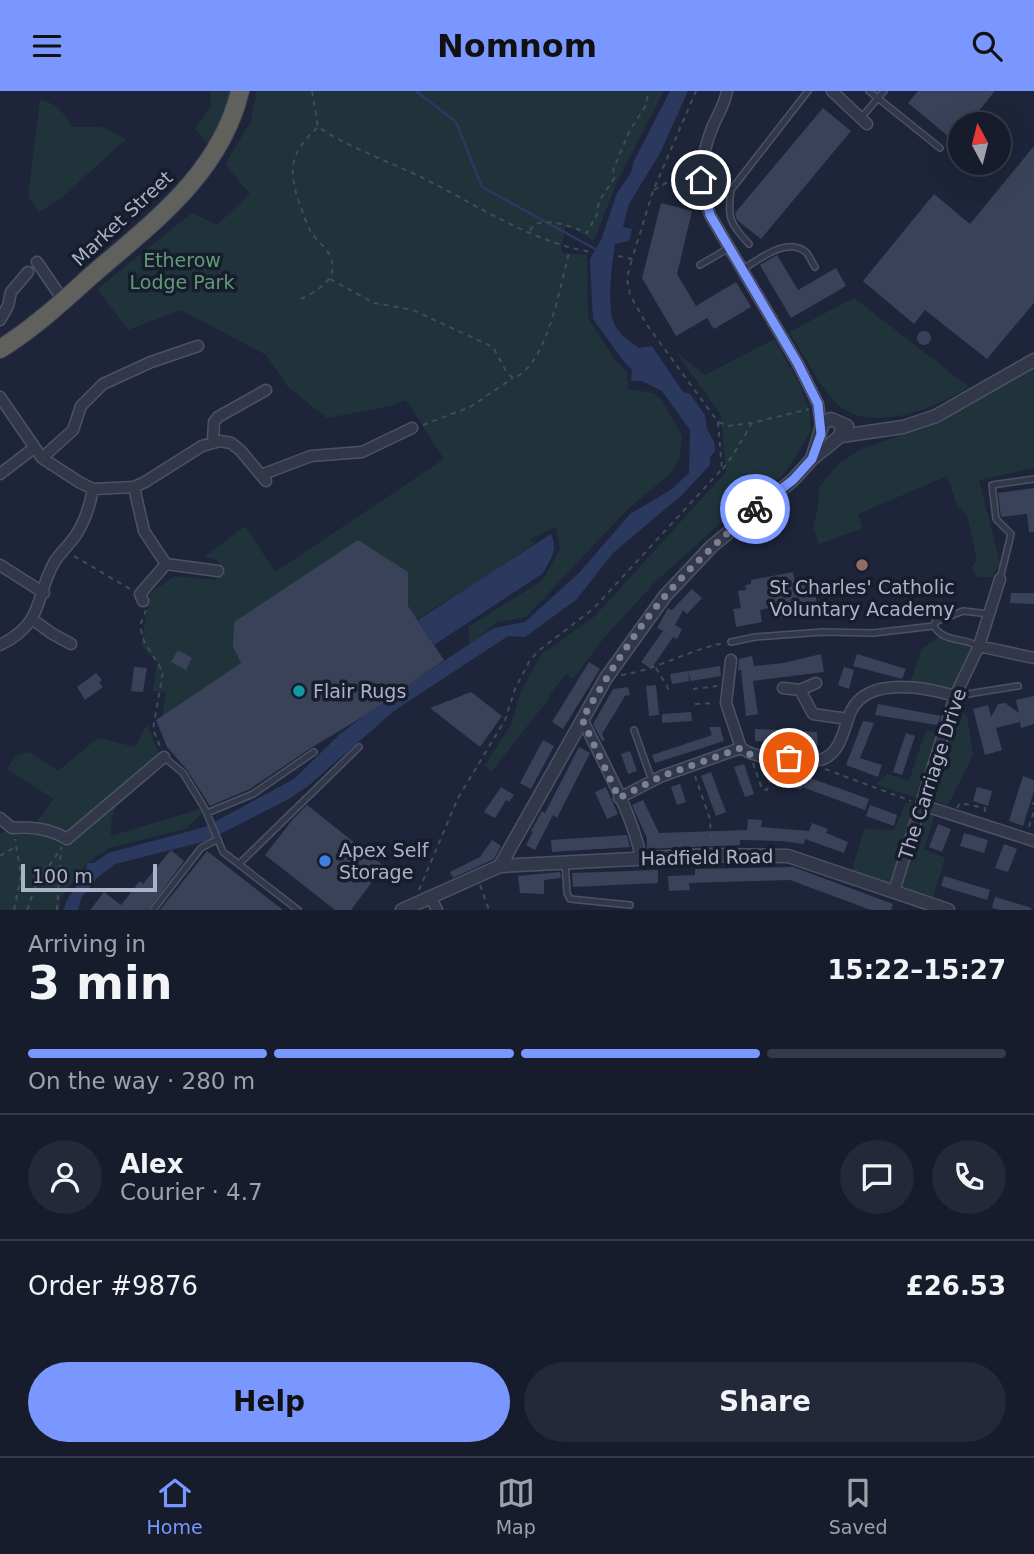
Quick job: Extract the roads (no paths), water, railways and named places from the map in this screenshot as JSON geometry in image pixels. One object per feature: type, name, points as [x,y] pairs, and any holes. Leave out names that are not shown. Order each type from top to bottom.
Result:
[{"type":"highway","name":"Market Street","points":[[6,346],[176,202],[215,152],[234,117],[240,91]]},
{"type":"street","points":[[832,91],[864,121]]},
{"type":"street","points":[[728,92],[711,131],[702,162],[704,199],[710,215],[798,364],[818,404],[838,430]]},
{"type":"street","points":[[37,262],[63,300]]},
{"type":"street","points":[[0,320],[8,306],[11,292],[28,272]]},
{"type":"street","points":[[0,326],[6,346]]},
{"type":"street","points":[[42,458],[74,430],[81,407],[103,384],[151,362],[198,346]]},
{"type":"street","points":[[812,459],[827,420],[838,430],[903,427],[936,416],[1034,360]]},
{"type":"street","points":[[213,442],[214,422],[218,417],[266,390]]},
{"type":"street","points":[[0,397],[42,458],[93,489],[134,487],[213,442],[231,443],[263,478],[311,456],[362,452],[412,428]]},
{"type":"street","points":[[818,404],[821,430],[828,440],[838,430]]},
{"type":"street","points":[[406,908],[500,866],[606,678],[665,596],[730,531],[793,480],[838,430]]},
{"type":"street","points":[[0,474],[34,449]]},
{"type":"street","points":[[134,487],[144,531],[166,564],[218,571]]},
{"type":"street","points":[[0,645],[23,631],[32,619],[54,563],[76,535],[85,518],[93,489]]},
{"type":"street","points":[[138,594],[166,564]]},
{"type":"street","points":[[0,565],[44,593]]},
{"type":"street","name":"The Carriage Drive","points":[[894,891],[955,697],[979,646],[1000,579]]},
{"type":"street","points":[[32,619],[71,644]]},
{"type":"street","points":[[979,646],[1034,657]]},
{"type":"street","points":[[731,660],[726,703],[741,748],[751,755],[820,760],[832,753],[852,709],[862,696],[875,690],[929,688],[955,697]]},
{"type":"street","points":[[783,688],[800,690],[816,683]]},
{"type":"street","points":[[800,690],[813,714],[848,719]]},
{"type":"street","points":[[582,719],[619,798],[641,858]]},
{"type":"street","points":[[619,798],[692,764],[741,748]]},
{"type":"street","points":[[0,818],[12,828],[27,827],[59,834],[64,844],[164,757]]},
{"type":"street","points":[[922,805],[1030,840]]},
{"type":"street","name":"Hadfield Road","points":[[500,866],[711,855],[788,856],[894,891],[921,905],[948,910]]},
{"type":"street","points":[[430,896],[436,910]]},
{"type":"lane","points":[[749,244],[733,226],[729,205],[731,190],[808,91]]},
{"type":"lane","points":[[869,91],[940,148]]},
{"type":"lane","points":[[864,121],[884,91]]},
{"type":"lane","points":[[743,269],[780,247],[792,247],[806,252],[815,267]]},
{"type":"lane","points":[[700,265],[729,248]]},
{"type":"lane","points":[[1000,579],[1010,534],[996,519],[992,485],[1034,479]]},
{"type":"lane","points":[[934,626],[935,622],[963,611],[990,614]]},
{"type":"lane","points":[[731,642],[755,637],[823,632],[873,633],[934,626]]},
{"type":"lane","points":[[934,626],[937,632],[947,638],[970,641],[979,646]]},
{"type":"lane","points":[[955,697],[1018,686]]},
{"type":"lane","points":[[634,730],[652,781]]},
{"type":"lane","points":[[239,865],[359,747]]},
{"type":"lane","points":[[207,814],[253,794],[314,753]]},
{"type":"lane","points":[[164,757],[183,773],[207,814],[223,852],[298,910]]},
{"type":"lane","points":[[153,910],[201,848],[217,839]]},
{"type":"lane","points":[[565,862],[567,893],[570,899],[630,905]]},
{"type":"water","points":[[670,91],[688,91],[660,153],[629,204],[623,227],[632,229],[629,241],[615,244],[611,313],[615,325],[627,340],[639,348],[652,346],[683,392],[690,394],[705,415],[715,451],[710,457],[710,465],[682,495],[613,553],[576,600],[525,637],[508,636],[394,711],[308,786],[287,800],[206,841],[115,864],[98,877],[81,898],[78,910],[64,910],[69,897],[84,875],[87,863],[94,863],[108,853],[205,827],[294,779],[340,734],[389,697],[494,628],[525,622],[580,572],[630,514],[672,489],[689,473],[690,430],[662,391],[642,381],[631,381],[632,370],[593,319],[590,259],[601,240],[617,193],[631,173],[634,161]]},
{"type":"water","points":[[551,534],[554,550],[542,574],[434,645],[418,620]]},
{"type":"waterway","points":[[416,91],[456,122],[482,187],[597,250]]},
{"type":"place","name":"St Charles' Catholic Voluntary Academy","points":[[862,565]]},
{"type":"place","name":"Flair Rugs","points":[[299,691]]},
{"type":"place","name":"Apex Self Storage","points":[[325,861]]},
{"type":"park label","name":"Etherow Lodge Park","points":[[182,271]]}]
